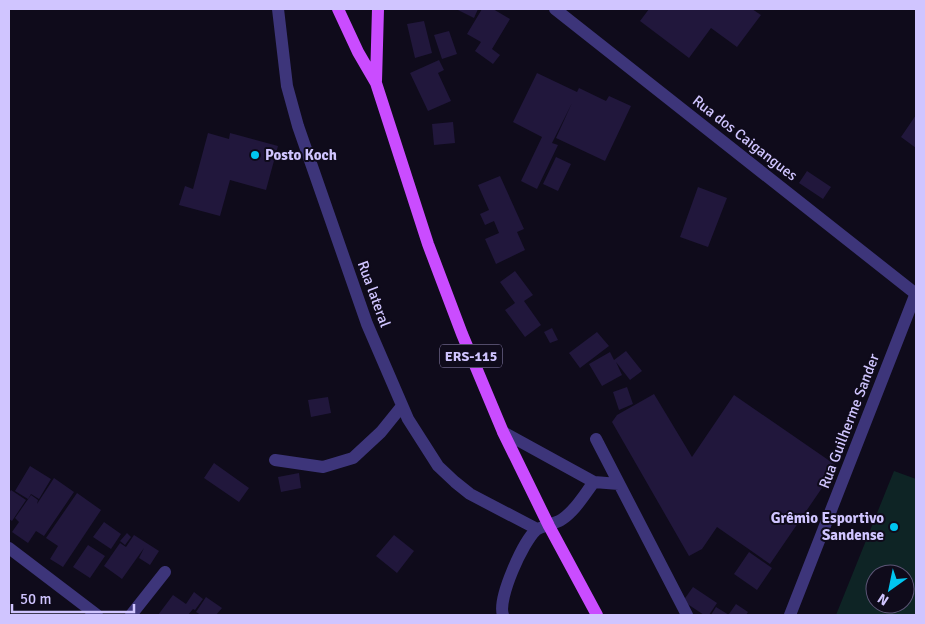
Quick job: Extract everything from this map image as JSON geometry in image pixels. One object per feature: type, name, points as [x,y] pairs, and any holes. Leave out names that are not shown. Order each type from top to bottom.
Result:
[{"type":"main road","name":"ERS-115","points":[[338,9],[358,52],[376,83],[432,253],[462,334],[543,528],[597,615]]},
{"type":"main road","name":"ERS-115","points":[[376,83],[378,9]]},
{"type":"street","name":"Rua lateral","points":[[278,9],[287,86],[298,126],[367,324],[408,419],[438,466],[454,482],[470,494],[543,528]]},
{"type":"street","name":"Rua dos Caigangues","points":[[555,9],[916,293]]},
{"type":"street","name":"Rua Guilherme Sander","points":[[790,615],[916,293]]},
{"type":"street","points":[[275,460],[323,467],[353,458],[381,432],[402,406]]},
{"type":"street","points":[[503,432],[594,482],[619,484]]},
{"type":"street","points":[[596,439],[687,615]]},
{"type":"street","points":[[503,615],[502,605],[517,558],[543,528],[563,519],[572,511],[594,482]]},
{"type":"street","points":[[9,548],[97,615]]},
{"type":"street","points":[[131,615],[165,572]]},
{"type":"green space","name":"Grêmio Esportivo Sandense","points":[[894,471],[916,479],[916,615],[836,615]]},
{"type":"building","points":[[456,9],[478,9],[474,18]]},
{"type":"building","points":[[482,9],[493,9],[510,19],[492,49],[500,55],[493,64],[475,51],[481,42],[467,34]]},
{"type":"building","points":[[649,9],[752,9],[761,15],[737,47],[711,28],[689,58],[640,21]]},
{"type":"building","points":[[424,21],[432,53],[415,58],[407,24]]},
{"type":"building","points":[[449,31],[457,54],[442,59],[434,35]]},
{"type":"building","points":[[439,60],[444,70],[438,73],[451,101],[428,111],[410,73]]},
{"type":"building","points":[[537,73],[577,92],[579,88],[606,101],[609,96],[631,106],[605,161],[556,138],[572,103],[552,143],[558,145],[537,189],[521,181],[542,137],[513,122]]},
{"type":"building","points":[[916,115],[916,148],[901,137]]},
{"type":"building","points":[[453,122],[455,143],[434,145],[432,124]]},
{"type":"building","points":[[208,133],[229,139],[230,133],[278,146],[266,190],[230,180],[220,216],[179,205],[185,186],[193,189]]},
{"type":"building","points":[[556,157],[571,164],[558,191],[543,184]]},
{"type":"building","points":[[807,171],[831,187],[823,199],[799,183]]},
{"type":"building","points":[[500,176],[524,229],[517,232],[525,250],[496,264],[485,239],[499,233],[494,221],[485,225],[480,214],[489,210],[478,185]]},
{"type":"building","points":[[698,187],[727,198],[708,247],[680,237]]},
{"type":"building","points":[[515,271],[533,295],[524,301],[541,325],[525,337],[505,310],[515,303],[500,282]]},
{"type":"building","points":[[552,328],[558,340],[550,343],[544,332]]},
{"type":"building","points":[[597,332],[609,346],[580,368],[569,353]]},
{"type":"building","points":[[626,351],[642,371],[630,380],[616,362],[622,375],[602,386],[589,364],[610,352],[614,360]]},
{"type":"building","points":[[627,387],[633,404],[619,410],[613,392]]},
{"type":"building","points":[[654,394],[692,457],[734,395],[837,466],[770,564],[717,527],[702,549],[689,556],[612,422],[617,415]]},
{"type":"building","points":[[328,397],[331,413],[311,417],[308,400]]},
{"type":"building","points":[[214,463],[249,488],[239,502],[204,478]]},
{"type":"building","points":[[30,466],[51,479],[39,499],[31,494],[28,499],[15,491]]},
{"type":"building","points":[[299,473],[301,488],[281,492],[278,477]]},
{"type":"building","points":[[54,478],[74,492],[44,536],[36,531],[28,543],[12,532],[19,522],[15,518],[31,495],[38,500],[37,504]]},
{"type":"building","points":[[11,490],[26,500],[12,521],[9,519],[9,493]]},
{"type":"building","points":[[77,493],[101,510],[63,567],[50,559],[58,546],[46,538]]},
{"type":"building","points":[[104,522],[121,534],[111,549],[93,537]]},
{"type":"building","points":[[127,533],[131,537],[125,545],[120,541]]},
{"type":"building","points":[[134,535],[159,551],[150,565],[139,558],[144,548],[122,579],[104,566],[120,543],[126,547]]},
{"type":"building","points":[[394,535],[414,551],[397,573],[376,556]]},
{"type":"building","points":[[88,545],[105,556],[90,578],[73,567]]},
{"type":"building","points":[[749,552],[772,568],[757,590],[734,574]]},
{"type":"building","points":[[693,587],[717,603],[709,615],[704,615],[683,601]]},
{"type":"building","points":[[194,592],[203,599],[195,610],[193,609],[188,615],[158,615],[173,595],[186,604]]},
{"type":"building","points":[[206,597],[222,608],[216,615],[201,615],[196,612]]},
{"type":"building","points":[[736,604],[748,612],[746,615],[729,614]]},
{"type":"building","points":[[716,607],[729,615],[711,615]]},
{"type":"place","name":"Posto Koch","points":[[255,155]]},
{"type":"place","name":"Grêmio Esportivo Sandense","points":[[894,527]]}]
